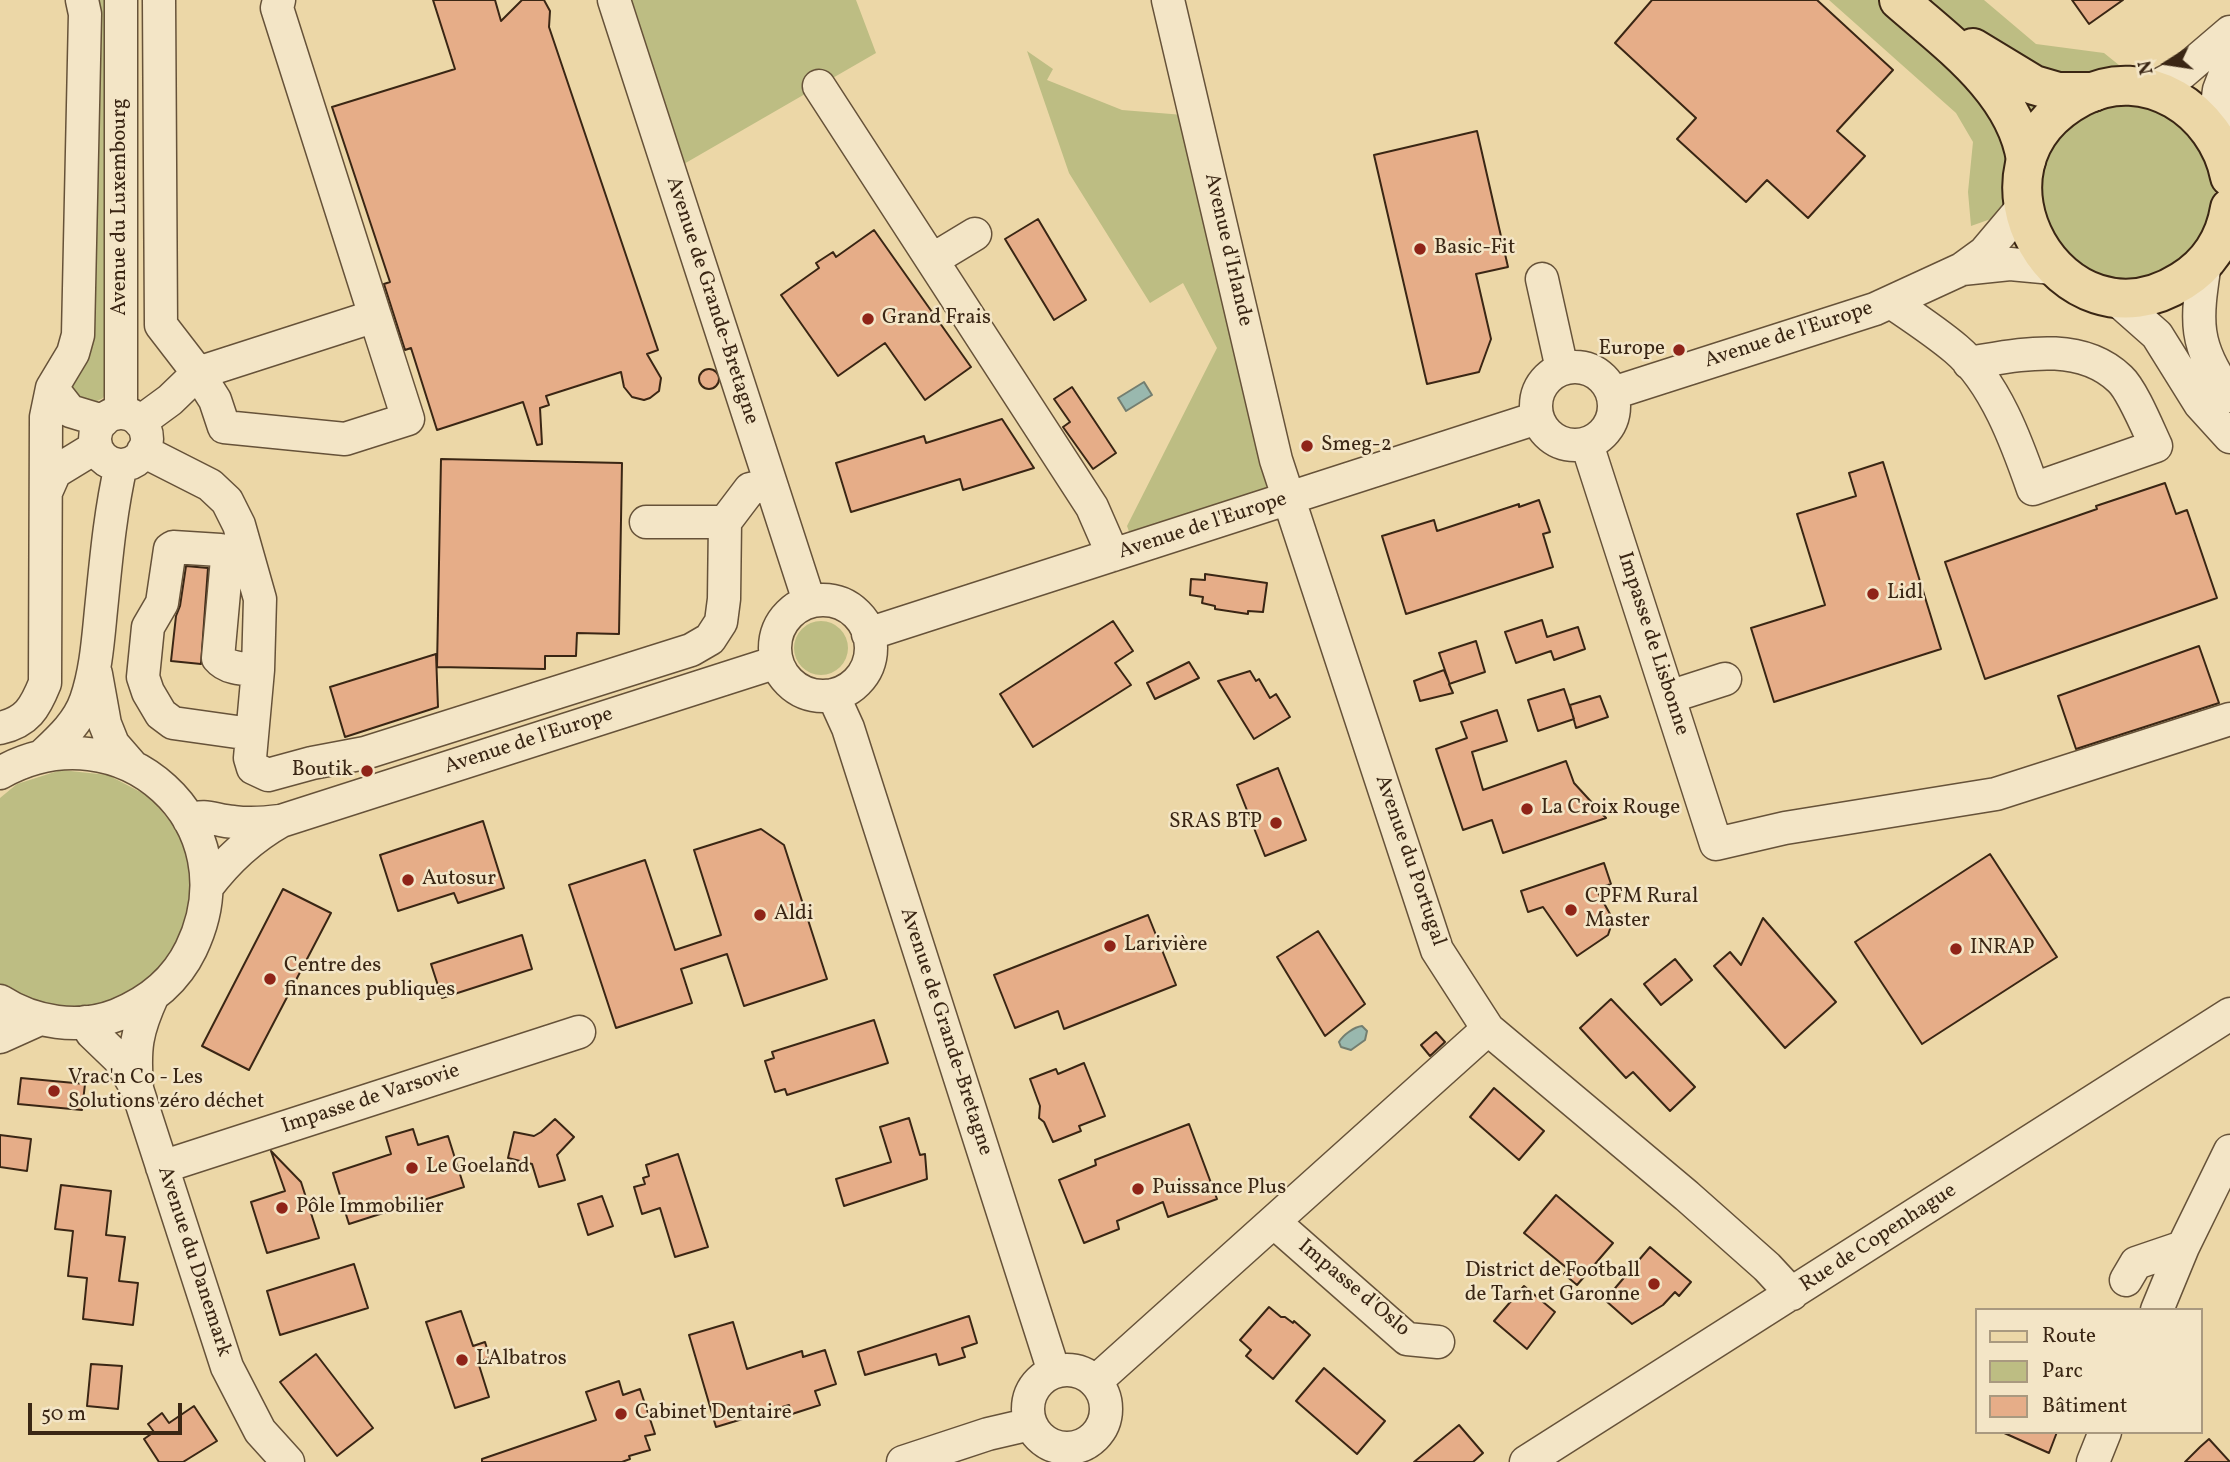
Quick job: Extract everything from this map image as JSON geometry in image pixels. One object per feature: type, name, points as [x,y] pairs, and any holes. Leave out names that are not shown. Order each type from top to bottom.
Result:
[{"type":"main road","points":[[1899,0],[1966,61],[2003,102],[2023,141],[2026,160]]},
{"type":"main road","points":[[1918,0],[1976,51],[2034,85],[2059,92],[2093,92],[2132,87],[2150,89],[2174,98],[2196,113],[2223,151]]},
{"type":"main road","points":[[2093,92],[2063,108],[2048,121],[2037,136],[2026,160],[2022,180],[2022,208],[2033,240],[2053,268],[2071,282],[2092,292],[2114,297],[2154,294],[2173,287],[2190,276],[2221,236]]},
{"type":"street","points":[[6,729],[23,720],[38,701],[45,683],[46,417],[52,388],[73,353],[78,335],[85,14],[82,0]]},
{"type":"street","name":"Avenue du Luxembourg","points":[[43,755],[76,721],[86,701],[95,666],[121,437],[121,0]]},
{"type":"street","points":[[159,0],[161,325],[215,400],[224,427],[345,439],[408,419],[278,8],[279,0]]},
{"type":"street","name":"Avenue de Grande-Bretagne","points":[[614,0],[760,486],[809,601]]},
{"type":"street","name":"Avenue d'Irlande","points":[[1168,0],[1276,460],[1288,500]]},
{"type":"street","points":[[2150,89],[2182,73],[2230,32]]},
{"type":"street","points":[[2223,151],[2219,90],[2230,61]]},
{"type":"street","points":[[818,86],[1092,508],[1113,555]]},
{"type":"street","name":"Avenue de l'Europe","points":[[1612,393],[1891,302],[1962,269],[1984,253],[2022,208]]},
{"type":"street","points":[[932,260],[975,234]]},
{"type":"street","points":[[2221,236],[2197,313],[2201,342],[2217,377],[2230,396]]},
{"type":"street","name":"Avenue de l'Europe","points":[[1962,269],[2011,264],[2053,268]]},
{"type":"street","points":[[1542,279],[1562,369]]},
{"type":"street","points":[[2114,297],[2157,335],[2200,404],[2230,437]]},
{"type":"street","points":[[1891,302],[1958,351],[1969,363],[2013,433],[2034,489],[2156,446],[2121,380],[2096,362],[2061,353],[2024,354],[1969,363]]},
{"type":"street","points":[[47,490],[55,472],[121,437],[170,400],[198,373],[375,316]]},
{"type":"street","points":[[1991,395],[2008,357]]},
{"type":"street","points":[[1587,368],[1607,382],[1612,393],[1615,406],[1613,418],[1599,439],[1587,444],[1563,444],[1543,429],[1538,418],[1536,406],[1543,383],[1562,369],[1587,368]]},
{"type":"street","points":[[52,388],[70,411],[210,485],[227,500],[239,526],[260,598],[258,670],[250,758],[253,768],[268,775],[365,753],[427,735],[642,667],[691,650],[710,639],[721,622],[724,599],[725,522],[760,486]]},
{"type":"street","name":"Avenue de l'Europe","points":[[868,634],[1538,418]]},
{"type":"street","name":"Impasse de Lisbonne","points":[[1587,444],[1716,844],[1785,828],[1996,794],[2230,719]]},
{"type":"street","name":"Avenue du Portugal","points":[[1288,500],[1437,950],[1488,1029],[1687,1196],[1767,1267],[1792,1294]]},
{"type":"street","points":[[646,522],[725,522]]},
{"type":"street","points":[[251,734],[173,723],[162,714],[148,692],[143,677],[148,627],[162,603],[170,550],[173,547],[220,550],[227,559],[218,658],[236,668],[258,670]]},
{"type":"street","points":[[809,601],[838,602],[862,620],[868,634],[870,650],[867,665],[859,678],[847,689],[833,695],[805,692],[783,675],[777,663],[776,640],[784,619],[795,608],[809,601]]},
{"type":"street","name":"Avenue de l'Europe","points":[[189,820],[201,815],[254,824],[281,821],[777,663]]},
{"type":"street","name":"Avenue du Luxembourg","points":[[95,666],[105,724],[113,744],[133,766]]},
{"type":"street","points":[[1669,697],[1725,679]]},
{"type":"street","name":"Avenue de Grande-Bretagne","points":[[833,695],[848,728],[1054,1372]]},
{"type":"street","points":[[422,776],[427,735]]},
{"type":"street","points":[[0,773],[43,755],[73,752],[104,756],[133,766],[165,790],[189,820],[199,841],[207,887],[201,928],[183,965],[153,995],[132,1009],[109,1018],[62,1023],[40,1019],[12,1009],[0,1001]]},
{"type":"street","name":"Avenue de l'Europe","points":[[207,887],[237,851],[281,821]]},
{"type":"street","name":"Avenue du Danemark","points":[[137,1089],[136,1038],[153,995]]},
{"type":"street","name":"Rue de Copenhague","points":[[1526,1462],[2230,1014]]},
{"type":"street","points":[[0,1037],[40,1019]]},
{"type":"street","name":"Avenue du Danemark","points":[[85,1022],[92,1033],[119,1059],[137,1089],[227,1367],[260,1431],[288,1462]]},
{"type":"street","points":[[1095,1382],[1488,1029]]},
{"type":"street","name":"Impasse de Varsovie","points":[[162,1167],[579,1032]]},
{"type":"street","points":[[2158,1308],[2183,1247],[2230,1151]]},
{"type":"street","name":"Impasse d'Oslo","points":[[1275,1222],[1406,1339],[1438,1342]]},
{"type":"street","points":[[2126,1280],[2136,1263],[2183,1247]]},
{"type":"street","points":[[1076,1371],[1095,1382],[1106,1404],[1105,1416],[1101,1428],[1083,1445],[1058,1447],[1037,1434],[1031,1424],[1028,1403],[1031,1393],[1045,1376],[1054,1372],[1076,1371]]},
{"type":"street","points":[[902,1462],[988,1434],[1031,1424]]},
{"type":"street","points":[[2093,1462],[2104,1434]]},
{"type":"green space","points":[[89,0],[106,0],[109,385],[103,398],[84,408],[67,390]]},
{"type":"green space","points":[[614,0],[856,0],[876,53],[670,172]]},
{"type":"green space","points":[[1829,0],[1984,0],[2036,44],[2104,53],[2150,90],[2063,108],[2022,208],[1971,226],[1968,192],[1973,142],[1956,113]]},
{"type":"green space","points":[[1027,51],[1053,69],[1047,80],[1122,110],[1196,116],[1288,500],[1135,548],[1127,526],[1217,348],[1183,283],[1150,303],[1069,173]]},
{"type":"green space","points":[[2128,106],[2161,112],[2190,131],[2209,160],[2215,193],[2209,226],[2190,255],[2161,274],[2128,280],[2095,274],[2066,255],[2047,226],[2041,193],[2047,160],[2066,131],[2095,112]]},
{"type":"green space","points":[[826,621],[836,625],[844,633],[848,648],[844,663],[836,671],[816,675],[806,671],[798,663],[794,643],[798,633],[806,625]]},
{"type":"green space","points":[[61,770],[108,775],[150,797],[180,834],[194,879],[189,926],[167,968],[131,997],[86,1011],[39,1007],[0,986],[0,798],[17,784]]},
{"type":"water","points":[[1144,382],[1152,395],[1126,411],[1118,398]]},
{"type":"water","points":[[1362,1026],[1367,1031],[1365,1040],[1351,1050],[1341,1047],[1339,1042],[1343,1037]]},
{"type":"building","points":[[433,0],[495,0],[501,21],[522,0],[544,0],[550,11],[549,27],[658,350],[647,354],[661,378],[659,391],[650,398],[644,400],[632,397],[624,387],[621,372],[546,396],[549,405],[540,408],[542,444],[537,445],[523,402],[437,430],[411,348],[405,350],[384,284],[390,282],[332,107],[455,69]]},
{"type":"building","points":[[1652,0],[1817,0],[1893,70],[1837,131],[1865,156],[1808,218],[1767,180],[1746,202],[1677,139],[1696,118],[1615,43]]},
{"type":"building","points":[[2072,0],[2123,0],[2089,24]]},
{"type":"building","points":[[1477,131],[1508,267],[1476,274],[1491,339],[1479,372],[1427,384],[1374,155]]},
{"type":"building","points":[[1038,219],[1086,300],[1054,320],[1005,239]]},
{"type":"building","name":"Grand Frais","points":[[874,230],[971,367],[925,400],[885,343],[838,376],[781,295],[819,268],[816,263],[833,252],[836,257]]},
{"type":"building","points":[[709,369],[716,372],[719,379],[716,386],[709,389],[702,386],[699,379],[702,372]]},
{"type":"building","points":[[1072,387],[1116,453],[1093,469],[1063,427],[1070,422],[1054,399]]},
{"type":"building","points":[[1002,419],[1034,468],[963,490],[960,479],[851,512],[836,463],[924,436],[926,443]]},
{"type":"building","points":[[441,459],[622,463],[619,634],[577,633],[576,656],[545,656],[545,669],[437,667]]},
{"type":"building","name":"Lidl","points":[[1883,462],[1941,649],[1774,702],[1751,628],[1825,605],[1797,514],[1856,496],[1849,473]]},
{"type":"building","points":[[2165,483],[2176,514],[2187,510],[2217,598],[1985,679],[1945,562]]},
{"type":"building","points":[[1539,500],[1550,532],[1543,534],[1553,567],[1406,614],[1382,536],[1434,520],[1437,531]]},
{"type":"building","points":[[186,566],[208,568],[201,664],[171,661]]},
{"type":"building","points":[[1205,574],[1267,583],[1263,612],[1248,611],[1248,614],[1215,609],[1215,606],[1202,603],[1203,597],[1190,595],[1191,579],[1205,580]]},
{"type":"building","points":[[1542,620],[1547,637],[1578,627],[1585,649],[1554,660],[1551,651],[1516,663],[1505,632]]},
{"type":"building","points":[[1113,621],[1133,651],[1115,663],[1131,685],[1033,747],[1000,694]]},
{"type":"building","points":[[1476,641],[1485,672],[1449,684],[1453,693],[1420,701],[1414,681],[1444,670],[1449,682],[1439,653]]},
{"type":"building","points":[[2199,646],[2219,703],[2076,749],[2058,696]]},
{"type":"building","points":[[436,654],[438,707],[345,737],[330,687]]},
{"type":"building","points":[[1189,662],[1199,678],[1155,699],[1147,683]]},
{"type":"building","points":[[1250,671],[1256,681],[1259,679],[1270,698],[1276,694],[1290,717],[1254,739],[1218,681]]},
{"type":"building","points":[[1564,689],[1574,719],[1538,731],[1528,700]]},
{"type":"building","points":[[1600,696],[1608,717],[1576,728],[1570,705]]},
{"type":"building","name":"La Croix Rouge","points":[[1497,710],[1507,741],[1472,752],[1483,790],[1566,761],[1574,783],[1606,818],[1503,853],[1492,820],[1463,830],[1436,749],[1467,738],[1461,722]]},
{"type":"building","name":"SRAS BTP","points":[[1278,768],[1306,840],[1265,856],[1237,785]]},
{"type":"building","points":[[483,821],[504,888],[458,903],[454,893],[398,911],[380,855]]},
{"type":"building","points":[[761,829],[784,845],[827,979],[744,1006],[727,954],[681,969],[692,1003],[616,1028],[569,885],[645,860],[675,950],[721,935],[694,850]]},
{"type":"building","name":"INRAP","points":[[1990,854],[2057,957],[1922,1044],[1855,942]]},
{"type":"building","name":"CPFM Rural Master","points":[[1604,863],[1611,884],[1596,889],[1610,914],[1611,926],[1608,935],[1577,956],[1543,907],[1528,912],[1521,891]]},
{"type":"building","name":"Centre des finances publiques","points":[[283,889],[331,913],[249,1070],[202,1046]]},
{"type":"building","name":"Larivière","points":[[1148,915],[1176,985],[1064,1029],[1058,1011],[1015,1028],[994,975]]},
{"type":"building","points":[[1763,918],[1836,1002],[1785,1048],[1714,966],[1730,952],[1741,965]]},
{"type":"building","points":[[1318,931],[1365,1004],[1325,1036],[1277,957]]},
{"type":"building","points":[[522,935],[532,969],[442,998],[431,964]]},
{"type":"building","points":[[1675,959],[1692,980],[1661,1005],[1644,984]]},
{"type":"building","points":[[1611,999],[1695,1087],[1670,1111],[1633,1072],[1626,1078],[1580,1028]]},
{"type":"building","points":[[874,1020],[888,1063],[787,1095],[785,1089],[775,1092],[765,1061],[774,1058],[772,1052]]},
{"type":"building","points":[[1436,1032],[1445,1042],[1430,1056],[1421,1045]]},
{"type":"building","points":[[1084,1063],[1105,1116],[1079,1126],[1081,1131],[1053,1142],[1044,1122],[1039,1118],[1040,1106],[1030,1079],[1056,1069],[1058,1074]]},
{"type":"building","points":[[21,1078],[85,1084],[82,1110],[18,1104]]},
{"type":"building","points":[[1494,1088],[1544,1131],[1519,1160],[1470,1117]]},
{"type":"building","points":[[909,1118],[920,1155],[925,1154],[927,1179],[844,1206],[836,1179],[891,1162],[880,1127]]},
{"type":"building","points":[[555,1119],[574,1137],[557,1155],[565,1180],[539,1187],[532,1164],[508,1158],[514,1132],[534,1136]]},
{"type":"building","name":"Puissance Plus","points":[[1189,1124],[1217,1199],[1168,1217],[1163,1202],[1117,1221],[1119,1229],[1084,1243],[1059,1180],[1096,1165],[1095,1160]]},
{"type":"building","name":"Le Goeland","points":[[413,1129],[418,1145],[448,1136],[464,1187],[349,1224],[333,1173],[391,1154],[386,1137]]},
{"type":"building","points":[[0,1135],[31,1139],[27,1171],[0,1167]]},
{"type":"building","name":"Pôle Immobilier","points":[[271,1151],[301,1182],[319,1238],[267,1253],[251,1202],[285,1191]]},
{"type":"building","points":[[678,1154],[708,1247],[675,1257],[660,1208],[642,1214],[634,1187],[645,1184],[643,1178],[649,1176],[646,1165]]},
{"type":"building","points":[[61,1185],[111,1191],[106,1235],[125,1237],[119,1281],[138,1283],[133,1325],[83,1319],[87,1278],[68,1276],[73,1231],[55,1229]]},
{"type":"building","points":[[1556,1195],[1613,1243],[1577,1285],[1564,1274],[1568,1269],[1524,1233]]},
{"type":"building","points":[[602,1196],[613,1226],[588,1235],[578,1204]]},
{"type":"building","name":"District de Football de Tarn et Garonne","points":[[1650,1247],[1691,1282],[1679,1296],[1675,1292],[1663,1305],[1632,1324],[1605,1300]]},
{"type":"building","points":[[354,1264],[368,1308],[280,1335],[267,1291]]},
{"type":"building","points":[[1524,1286],[1555,1312],[1527,1349],[1494,1321]]},
{"type":"building","points":[[1269,1307],[1281,1317],[1293,1323],[1294,1321],[1310,1335],[1273,1379],[1246,1356],[1251,1350],[1240,1340]]},
{"type":"building","name":"L'Albatros","points":[[461,1311],[473,1346],[485,1342],[490,1358],[478,1362],[489,1397],[455,1408],[426,1322]]},
{"type":"building","points":[[969,1316],[977,1343],[962,1348],[965,1357],[939,1365],[936,1354],[865,1375],[858,1352]]},
{"type":"building","points":[[733,1322],[747,1369],[802,1351],[803,1357],[825,1350],[836,1384],[815,1391],[820,1405],[792,1414],[789,1405],[716,1427],[689,1335]]},
{"type":"building","points":[[316,1354],[373,1428],[337,1456],[280,1382]]},
{"type":"building","points":[[91,1364],[122,1366],[118,1409],[87,1406]]},
{"type":"building","points":[[1324,1368],[1385,1421],[1357,1454],[1296,1401]]},
{"type":"building","points":[[619,1381],[623,1395],[640,1389],[655,1434],[645,1436],[650,1450],[629,1456],[630,1459],[622,1462],[482,1462],[482,1459],[596,1420],[586,1392]]},
{"type":"building","points":[[194,1406],[217,1441],[183,1462],[159,1462],[144,1439],[154,1432],[148,1424],[162,1413],[169,1423]]},
{"type":"building","points":[[1459,1425],[1483,1453],[1473,1462],[1414,1462]]},
{"type":"building","points":[[2006,1434],[2056,1434],[2049,1453]]},
{"type":"building","points":[[2209,1439],[2230,1462],[2185,1462],[2200,1447]]},
{"type":"place","name":"Basic-Fit","points":[[1420,249]]},
{"type":"place","name":"Grand Frais","points":[[868,319]]},
{"type":"place","name":"Europe","points":[[1679,350]]},
{"type":"place","name":"Smeg-2","points":[[1307,446]]},
{"type":"place","name":"Lidl","points":[[1873,594]]},
{"type":"place","name":"Boutik","points":[[367,771]]},
{"type":"place","name":"La Croix Rouge","points":[[1527,809]]},
{"type":"place","name":"SRAS BTP","points":[[1276,823]]},
{"type":"place","name":"Autosur","points":[[408,880]]},
{"type":"place","name":"CPFM Rural Master","points":[[1571,910]]},
{"type":"place","name":"Aldi","points":[[760,915]]},
{"type":"place","name":"Larivière","points":[[1110,946]]},
{"type":"place","name":"INRAP","points":[[1956,949]]},
{"type":"place","name":"Centre des finances publiques","points":[[270,979]]},
{"type":"place","name":"Vrac'n Co - Les Solutions zéro déchet","points":[[54,1091]]},
{"type":"place","name":"Le Goeland","points":[[412,1168]]},
{"type":"place","name":"Puissance Plus","points":[[1138,1189]]},
{"type":"place","name":"Pôle Immobilier","points":[[282,1208]]},
{"type":"place","name":"District de Football de Tarn et Garonne","points":[[1654,1284]]},
{"type":"place","name":"L'Albatros","points":[[462,1360]]},
{"type":"place","name":"Cabinet Dentaire","points":[[621,1414]]}]
